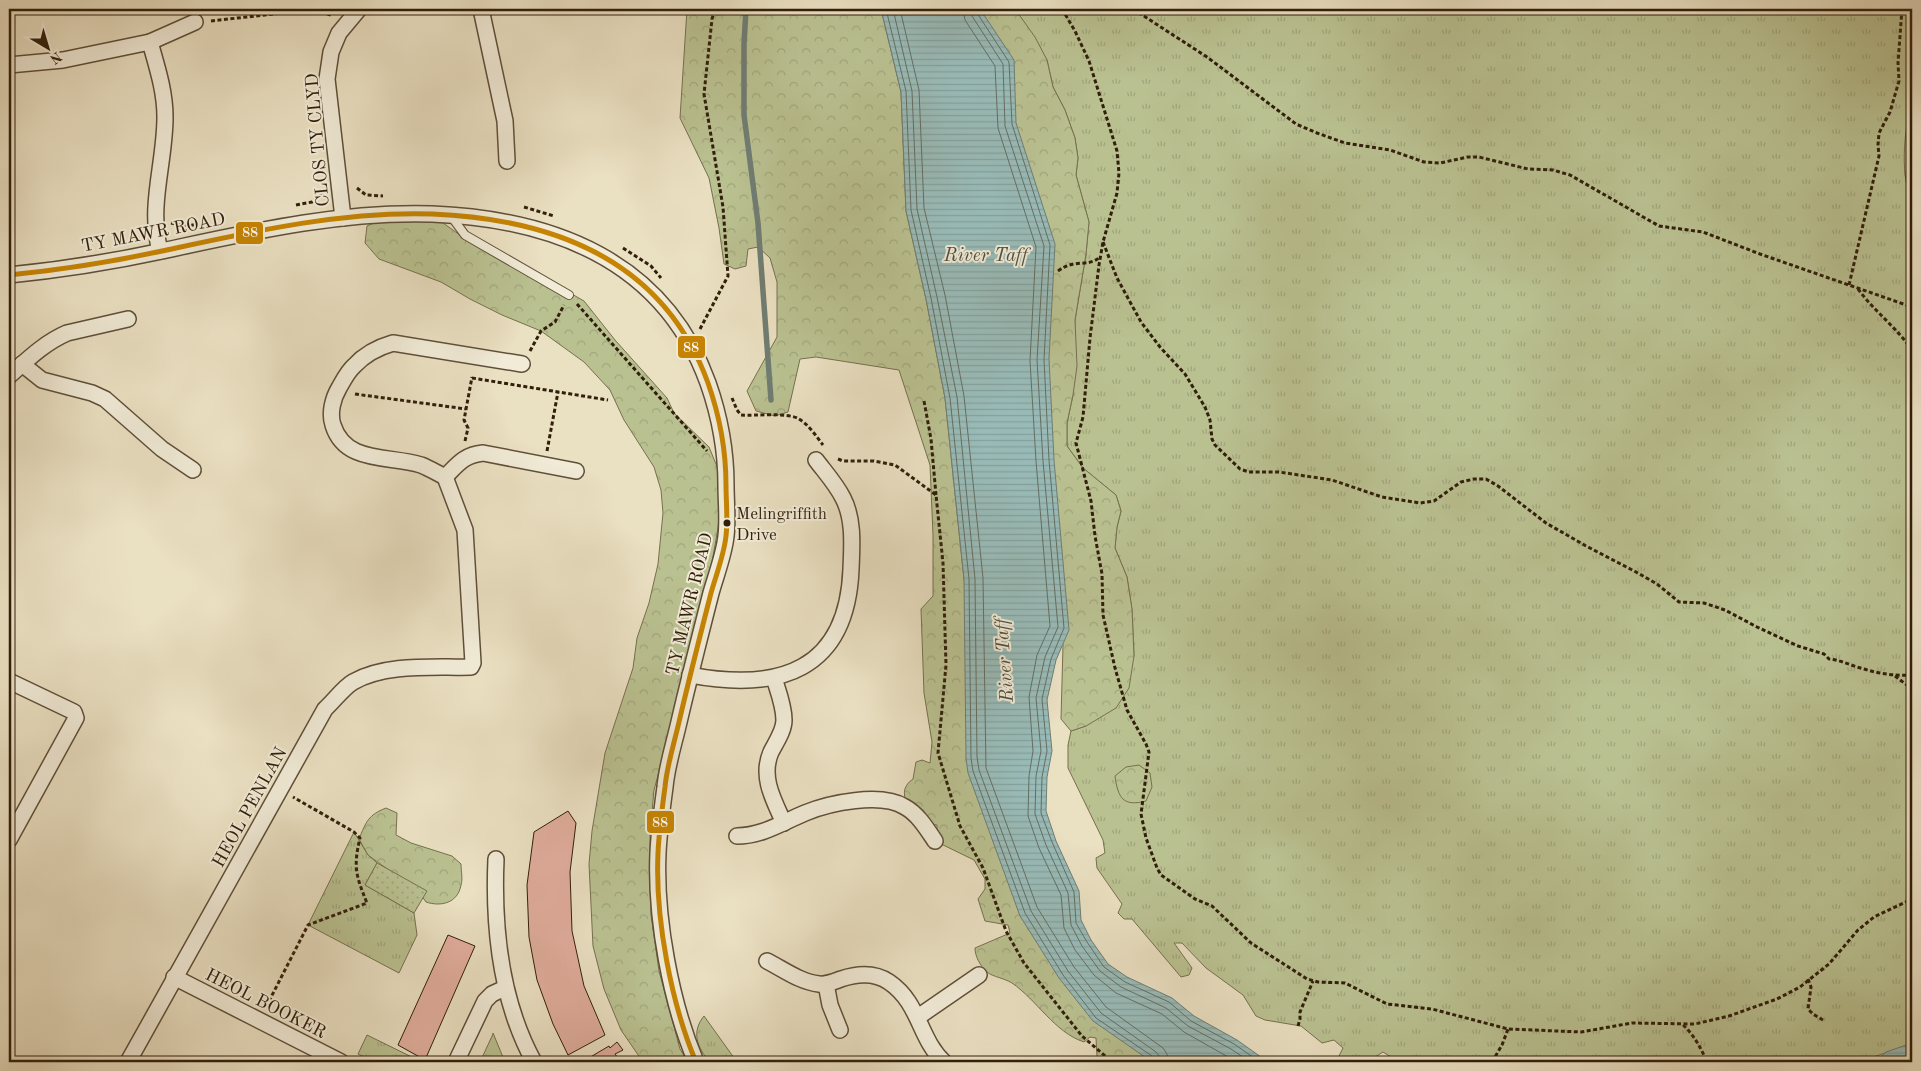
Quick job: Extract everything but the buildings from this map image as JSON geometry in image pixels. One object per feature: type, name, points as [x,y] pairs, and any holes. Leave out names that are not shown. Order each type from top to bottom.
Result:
[{"type":"street","name":"CLOS TY CLYD","points":[[343,218],[327,79],[331,52],[339,33],[359,9]]},
{"type":"street","points":[[481,9],[505,121],[508,161]]},
{"type":"street","points":[[9,65],[62,60],[150,42],[195,22]]},
{"type":"street","points":[[150,42],[163,88],[165,105],[165,120],[156,191],[155,224],[160,251]]},
{"type":"street","name":"TY MAWR ROAD","points":[[9,275],[49,271],[160,251],[213,239],[343,218],[388,215],[451,216],[513,223],[553,234],[611,262],[630,274],[653,294],[678,323],[689,340],[702,367],[721,424],[726,455],[726,536],[665,782],[658,855],[660,917],[673,989],[681,1022],[696,1062]]},
{"type":"street","points":[[9,376],[43,347],[67,333],[128,319]]},
{"type":"street","points":[[522,364],[393,342],[380,347],[353,366],[337,392],[333,401],[331,419],[336,436],[350,449],[365,454],[420,465],[445,477],[461,460],[471,454],[483,453],[576,471]]},
{"type":"street","points":[[22,364],[29,372],[42,380],[105,399],[162,449],[193,470]]},
{"type":"street","points":[[690,675],[740,681],[774,678],[808,663],[833,637],[841,623],[848,603],[852,551],[851,526],[843,498],[822,456]]},
{"type":"street","name":"HEOL PENLAN","points":[[128,1062],[326,709],[351,683],[369,674],[386,670],[472,667],[465,530],[445,477]]},
{"type":"street","points":[[774,678],[784,721],[770,755],[767,778],[768,787],[784,823]]},
{"type":"street","points":[[9,681],[74,712],[76,718],[9,840]]},
{"type":"street","points":[[737,836],[763,833],[822,808],[845,802],[889,802],[906,808],[922,823],[935,841]]},
{"type":"street","points":[[496,859],[494,899],[504,988],[521,1036],[534,1062]]},
{"type":"street","points":[[766,961],[811,983],[826,984],[855,975],[865,974],[887,980],[905,996],[918,1017],[932,1049],[944,1062]]},
{"type":"street","points":[[918,1017],[979,975]]},
{"type":"street","name":"HEOL BOOKER","points":[[174,977],[341,1062]]},
{"type":"street","points":[[826,984],[830,1005],[840,1030]]},
{"type":"street","points":[[456,1062],[485,1001],[492,994],[504,988]]},
{"type":"lane","points":[[451,216],[465,235],[569,295]]},
{"type":"path","points":[[698,332],[728,276],[723,207],[704,94],[712,19],[715,9]]},
{"type":"path","points":[[1062,9],[1075,31],[1088,61],[1117,151],[1119,173],[1117,193],[1100,256],[1083,417],[1076,443],[1091,501],[1102,574],[1103,615],[1113,659],[1127,710],[1149,752],[1140,814],[1146,838],[1157,868],[1162,875],[1195,899],[1212,906],[1251,944],[1307,979],[1345,983],[1387,1004],[1432,1009],[1508,1029],[1581,1032],[1632,1023],[1665,1022],[1683,1024],[1711,1020],[1777,999],[1800,987],[1829,964],[1858,930],[1874,917],[1912,899]]},
{"type":"path","points":[[1133,9],[1207,57],[1296,124],[1317,133],[1345,143],[1390,150],[1424,162],[1440,163],[1468,157],[1479,157],[1528,169],[1553,170],[1570,174],[1659,226],[1703,232],[1912,307]]},
{"type":"path","points":[[1850,286],[1879,156],[1879,133],[1890,112],[1899,81],[1898,63],[1902,9]]},
{"type":"path","points":[[195,22],[300,11],[319,11],[348,22]]},
{"type":"path","points":[[293,206],[312,202],[321,194],[327,192]]},
{"type":"path","points":[[170,222],[186,226],[206,223]]},
{"type":"path","points":[[1103,242],[1117,278],[1141,322],[1160,347],[1185,374],[1205,407],[1210,420],[1212,439],[1215,445],[1240,469],[1249,472],[1279,472],[1332,480],[1382,497],[1420,503],[1434,501],[1461,482],[1486,479],[1546,523],[1657,584],[1679,602],[1704,603],[1725,610],[1757,628],[1798,646],[1824,654],[1828,659],[1838,660],[1864,670],[1894,676],[1912,675]]},
{"type":"path","points":[[1058,271],[1067,265],[1079,262],[1091,263],[1100,256]]},
{"type":"path","points":[[1858,288],[1870,306],[1904,338],[1912,350]]},
{"type":"path","points":[[522,364],[541,331],[555,322],[569,295],[726,473]]},
{"type":"path","points":[[461,460],[468,428],[464,420],[476,357]]},
{"type":"path","points":[[472,378],[608,400]]},
{"type":"path","points":[[337,392],[466,409]]},
{"type":"path","points":[[545,464],[558,392]]},
{"type":"path","points":[[924,401],[931,439],[943,563],[946,665],[938,753],[960,826],[983,868],[1006,931],[1024,963],[1082,1036],[1112,1062]]},
{"type":"path","points":[[737,410],[741,415],[795,417],[810,428],[822,456]]},
{"type":"path","points":[[833,457],[843,461],[874,461],[896,465],[936,495]]},
{"type":"path","points":[[1894,676],[1912,689]]},
{"type":"path","points":[[259,1021],[308,925],[367,903],[356,876],[355,859],[360,838],[354,832],[280,790]]},
{"type":"path","points":[[1808,979],[1811,988],[1808,1009],[1823,1020]]},
{"type":"path","points":[[1298,1026],[1300,1012],[1314,981]]},
{"type":"path","points":[[1683,1024],[1690,1031],[1707,1062]]},
{"type":"path","points":[[1492,1062],[1502,1045],[1508,1029]]},
{"type":"green space","points":[[687,9],[881,9],[901,92],[906,211],[926,299],[945,398],[964,579],[1018,841],[1177,1062],[1126,1063],[1097,1057],[1096,1038],[1090,1037],[1084,1042],[1073,1037],[1055,1023],[1021,990],[1009,981],[989,974],[978,961],[975,948],[1010,933],[1008,925],[985,921],[978,899],[985,889],[985,879],[974,860],[937,842],[937,825],[922,820],[915,814],[905,800],[904,792],[907,785],[913,779],[916,762],[922,760],[930,763],[932,742],[924,693],[921,609],[933,596],[930,465],[899,370],[816,357],[800,359],[788,412],[775,416],[756,411],[747,391],[777,337],[777,282],[770,258],[758,247],[748,249],[746,266],[735,269],[724,264],[709,178],[680,118]]},
{"type":"green space","points":[[971,9],[1015,9],[1035,37],[1047,60],[1053,87],[1065,110],[1075,138],[1078,158],[1076,175],[1089,222],[1086,254],[1075,320],[1077,366],[1067,423],[1067,446],[1083,468],[1116,495],[1121,511],[1115,548],[1127,577],[1132,609],[1134,656],[1129,688],[1116,708],[1086,726],[1071,731],[1061,719],[1063,645],[1056,613]]},
{"type":"green space","points":[[1015,9],[1912,9],[1913,83],[1904,160],[1907,187],[1912,200],[1912,1041],[1905,1046],[1865,1060],[1860,1058],[1842,1062],[1395,1062],[1394,1059],[1383,1052],[1375,1057],[1373,1062],[1345,1062],[1339,1056],[1343,1048],[1334,1040],[1322,1043],[1301,1026],[1265,1020],[1256,1016],[1243,995],[1206,968],[1182,943],[1174,943],[1192,968],[1189,975],[1181,977],[1132,919],[1124,919],[1118,913],[1122,904],[1097,868],[1096,858],[1105,853],[1103,840],[1068,768],[1068,745],[1071,731],[1086,726],[1134,656],[1132,610],[1127,577],[1115,548],[1121,511],[1116,495],[1083,468],[1067,446],[1067,423],[1073,395],[1075,320],[1086,254],[1089,222],[1076,175],[1078,158],[1075,138],[1065,110],[1053,87],[1047,60]]},
{"type":"green space","points":[[1912,95],[1912,200],[1905,175],[1904,162]]},
{"type":"green space","points":[[436,218],[467,240],[480,241],[584,301],[615,340],[667,398],[674,413],[709,447],[718,469],[721,492],[718,528],[704,608],[654,790],[650,833],[651,915],[659,971],[680,1049],[688,1062],[643,1062],[621,1030],[604,989],[593,946],[589,864],[592,831],[605,753],[633,668],[637,638],[649,603],[658,564],[663,513],[661,490],[654,467],[624,420],[610,390],[584,362],[541,331],[502,315],[441,282],[379,259],[365,243],[367,226],[380,220]]},
{"type":"green space","points":[[1139,765],[1150,773],[1152,787],[1146,801],[1138,803],[1127,802],[1120,795],[1115,776],[1126,767]]},
{"type":"green space","points":[[386,808],[397,813],[396,835],[411,843],[452,856],[461,864],[462,883],[453,900],[443,904],[426,902],[419,892],[368,855],[359,839],[371,816]]},
{"type":"green space","points":[[354,832],[368,855],[377,863],[365,885],[414,913],[417,935],[399,973],[308,925]]},
{"type":"green space","points":[[377,863],[427,891],[414,913],[365,885]]},
{"type":"green space","points":[[704,1016],[737,1062],[710,1062],[705,1057],[697,1040],[698,1028]]},
{"type":"green space","points":[[493,1034],[505,1062],[480,1062]]},
{"type":"green space","points":[[367,1035],[422,1062],[375,1062],[358,1054]]},
{"type":"water","name":"River Taff","points":[[881,9],[980,9],[1014,60],[1016,123],[1055,244],[1049,359],[1054,460],[1069,630],[1056,660],[1047,700],[1052,751],[1047,777],[1046,811],[1056,841],[1079,891],[1081,920],[1091,940],[1108,964],[1127,977],[1172,998],[1194,1016],[1237,1040],[1268,1062],[1152,1062],[1093,1021],[1059,978],[1020,916],[968,773],[966,758],[964,579],[945,398],[926,299],[906,211],[901,92]]},
{"type":"water","points":[[1912,1043],[1912,1062],[1875,1062],[1886,1052]]},
{"type":"waterway","points":[[746,9],[744,115],[758,223],[771,400]]},
{"type":"transit line","name":"88","points":[[9,275],[105,262],[330,219],[398,214],[432,214],[477,218],[520,225],[561,238],[599,255],[634,277],[663,306],[689,341],[708,383],[722,433],[726,472],[727,524],[725,543],[669,763],[658,853],[659,905],[666,960],[679,1014],[696,1062]]},
{"type":"place","name":"Melingriffith Drive","points":[[727,523]]}]
